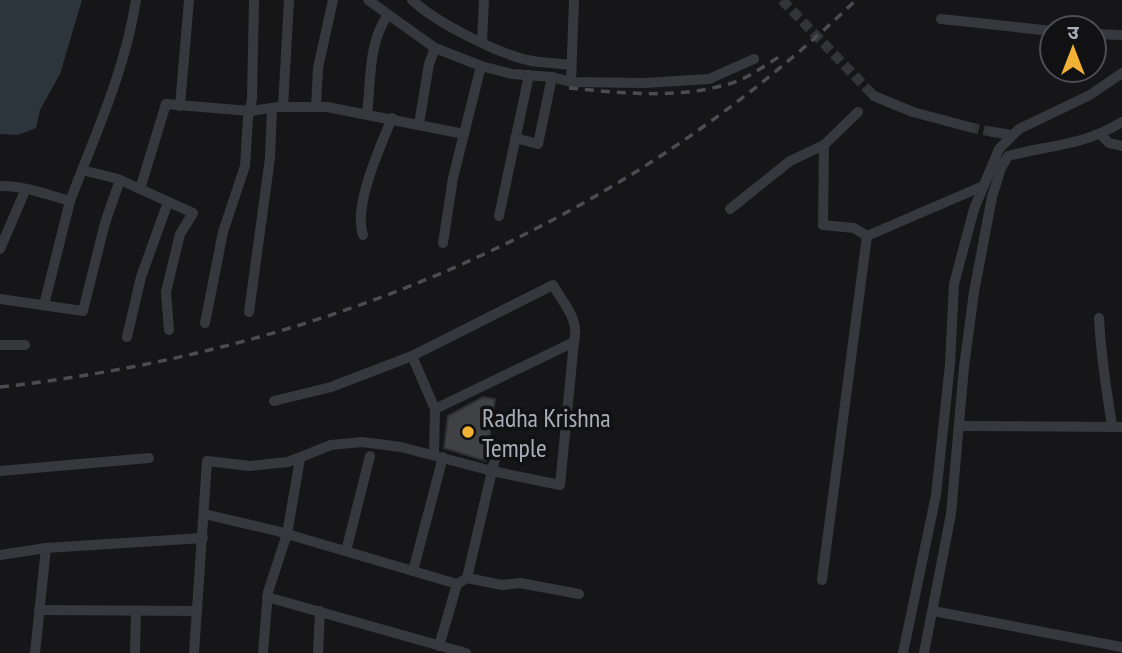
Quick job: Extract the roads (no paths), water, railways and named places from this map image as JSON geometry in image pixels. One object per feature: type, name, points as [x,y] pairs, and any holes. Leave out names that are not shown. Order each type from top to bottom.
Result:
[{"type":"street","points":[[44,305],[70,201],[107,108],[122,61],[136,0]]},
{"type":"street","points":[[180,106],[189,0]]},
{"type":"street","points":[[205,323],[223,232],[245,166],[252,99],[254,0]]},
{"type":"street","points":[[248,312],[289,0]]},
{"type":"street","points":[[316,107],[318,68],[333,0]]},
{"type":"street","points":[[368,0],[435,48],[481,66],[512,74],[571,82],[645,83],[709,79],[754,59]]},
{"type":"street","points":[[412,0],[433,17],[528,60],[571,65]]},
{"type":"street","points":[[482,41],[485,0]]},
{"type":"street","points":[[571,82],[574,0]]},
{"type":"street","points":[[367,114],[374,49],[381,24],[388,15]]},
{"type":"street","points":[[941,19],[1038,29]]},
{"type":"street","points":[[419,124],[429,64],[435,48]]},
{"type":"street","points":[[443,243],[453,178],[481,66]]},
{"type":"street","points":[[903,653],[936,495],[950,364],[954,284],[967,230],[983,186],[1012,135],[1019,129],[1090,94],[1122,72]]},
{"type":"street","points":[[499,216],[529,75]]},
{"type":"street","points":[[515,138],[538,144],[552,78]]},
{"type":"street","points":[[874,96],[913,112],[969,127]]},
{"type":"street","points":[[141,189],[166,104],[250,111],[277,107],[316,107],[392,118],[464,134]]},
{"type":"street","points":[[730,209],[790,161],[824,145],[858,112]]},
{"type":"street","points":[[363,235],[360,213],[373,164],[392,118]]},
{"type":"street","points":[[1004,152],[1069,145],[1101,135],[1122,122]]},
{"type":"street","points":[[993,132],[1012,135]]},
{"type":"street","points":[[1101,135],[1109,143],[1122,146]]},
{"type":"street","points":[[824,145],[823,225],[854,228],[867,236]]},
{"type":"street","points":[[925,653],[951,514],[974,292],[992,197],[1004,152]]},
{"type":"street","points":[[82,170],[120,180],[193,213],[180,234],[166,292],[169,330]]},
{"type":"street","points":[[0,299],[83,311],[105,223],[120,180]]},
{"type":"street","points":[[0,186],[16,185],[24,191],[70,201]]},
{"type":"street","points":[[867,236],[983,186]]},
{"type":"street","points":[[0,249],[24,191]]},
{"type":"street","points":[[127,337],[145,266],[168,202]]},
{"type":"street","points":[[822,580],[867,236]]},
{"type":"street","points":[[194,653],[207,461],[250,466],[288,462],[331,445],[362,442],[401,447],[559,485],[577,329],[573,316],[553,285],[412,356],[331,387],[274,401]]},
{"type":"street","points":[[959,426],[1117,426],[1104,379],[1099,318]]},
{"type":"street","points":[[435,409],[574,342]]},
{"type":"street","points":[[0,345],[24,345]]},
{"type":"street","points":[[412,356],[435,409],[439,456],[413,571]]},
{"type":"street","points":[[346,551],[370,456]]},
{"type":"street","points":[[0,471],[149,458]]},
{"type":"street","points":[[439,646],[462,581],[495,458]]},
{"type":"street","points":[[263,653],[267,597],[287,534],[300,459]]},
{"type":"street","points":[[204,514],[287,534],[413,571],[462,581],[502,585],[520,583],[579,594]]},
{"type":"street","points":[[0,555],[46,548],[203,538]]},
{"type":"street","points":[[35,653],[46,548]]},
{"type":"street","points":[[267,597],[466,653]]},
{"type":"street","points":[[39,610],[197,611]]},
{"type":"street","points":[[135,653],[136,611]]},
{"type":"street","points":[[318,653],[320,611]]},
{"type":"street","points":[[933,611],[1122,647]]},
{"type":"tunnel","points":[[782,0],[874,96]]},
{"type":"tunnel","points":[[969,127],[993,132]]},
{"type":"railway","points":[[0,387],[120,369],[237,343],[350,308],[461,265],[567,212],[668,151],[765,80],[856,0]]},
{"type":"railway","points":[[569,88],[652,94],[715,88],[735,82],[782,55]]},
{"type":"place","name":"Radha Krishna Temple","points":[[468,432]]}]
